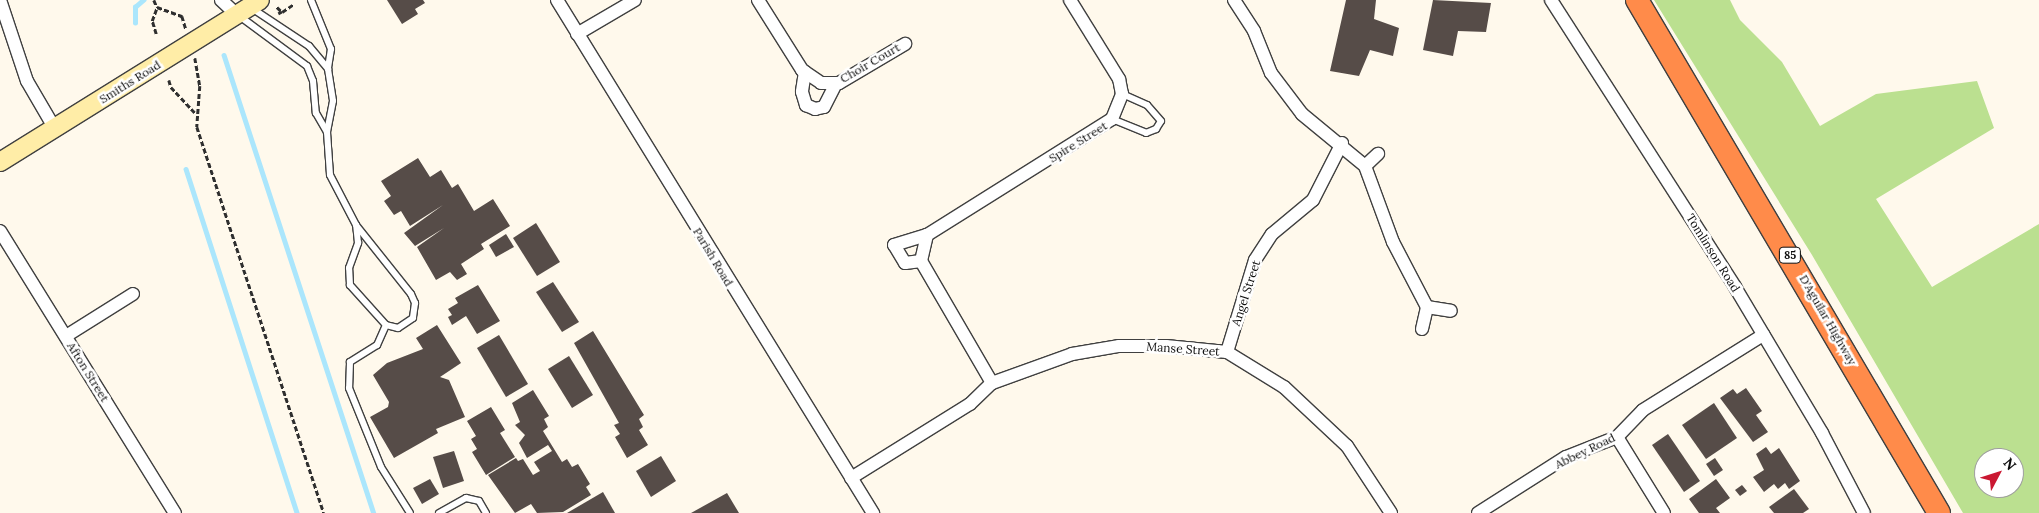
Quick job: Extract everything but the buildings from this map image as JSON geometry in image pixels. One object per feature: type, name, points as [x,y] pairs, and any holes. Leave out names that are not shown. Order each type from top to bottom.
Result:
[{"type":"highway","name":"D'Aguilar Highway","points":[[1623,0],[1752,212],[1925,513]]},
{"type":"highway","name":"D'Aguilar Highway","points":[[1637,0],[1939,513]]},
{"type":"main road","name":"Smiths Road","points":[[0,162],[55,129],[247,5]]},
{"type":"street","points":[[0,0],[27,81],[55,129]]},
{"type":"street","points":[[221,0],[247,5]]},
{"type":"street","name":"Parish Road","points":[[557,0],[872,513]]},
{"type":"street","points":[[577,34],[635,0]]},
{"type":"street","name":"Choir Court","points":[[758,0],[805,72],[821,83],[836,83],[905,44]]},
{"type":"street","points":[[1070,0],[1119,79],[1122,94]]},
{"type":"street","points":[[1234,0],[1254,31],[1272,73],[1297,107],[1342,143],[1365,166],[1393,242],[1427,307],[1422,329]]},
{"type":"street","name":"Tomlinson Road","points":[[1551,0],[1763,335],[1864,513]]},
{"type":"street","name":"Choir Court","points":[[805,72],[802,92],[806,105],[814,109],[824,107],[836,83]]},
{"type":"street","name":"Spire Street","points":[[921,261],[905,263],[894,245],[927,235],[1112,119],[1122,94]]},
{"type":"street","name":"Angel Street","points":[[1227,352],[1255,260],[1272,234],[1313,200],[1342,143]]},
{"type":"street","points":[[1365,166],[1378,154]]},
{"type":"street","name":"Afton Street","points":[[0,231],[176,513]]},
{"type":"street","points":[[927,235],[921,261],[992,383]]},
{"type":"street","points":[[66,336],[133,294]]},
{"type":"street","points":[[1427,307],[1451,311]]},
{"type":"street","name":"Abbey Road","points":[[1478,513],[1566,457],[1617,437],[1643,410],[1763,335]]},
{"type":"street","name":"Manse Street","points":[[851,478],[970,404],[992,383],[1072,354],[1119,346],[1227,352],[1284,387],[1320,418],[1346,446],[1390,513]]},
{"type":"street","points":[[1617,437],[1664,513]]},
{"type":"lane","points":[[311,0],[331,49],[328,69],[333,101],[327,132],[330,174],[356,225],[415,303],[413,318],[398,328],[386,325],[350,285],[349,268],[358,244],[356,225]]},
{"type":"lane","points":[[247,5],[309,46],[328,69]]},
{"type":"lane","points":[[247,5],[307,66],[313,81],[316,113],[327,132]]},
{"type":"lane","points":[[1112,119],[1146,133],[1156,128],[1161,121],[1152,109],[1122,94]]},
{"type":"lane","points":[[386,325],[377,345],[350,362],[349,388],[381,467],[410,513]]},
{"type":"lane","points":[[439,513],[466,498],[479,501],[486,513]]},
{"type":"path","points":[[154,0],[157,7],[152,21],[156,34]]},
{"type":"path","points":[[282,12],[294,4]]},
{"type":"path","points":[[157,7],[176,12],[185,24]]},
{"type":"path","points":[[195,58],[200,86],[196,113],[197,127],[324,513]]},
{"type":"path","points":[[169,80],[171,87],[196,113]]},
{"type":"green space","points":[[1654,0],[1730,0],[1740,20],[1782,62],[1820,126],[1876,94],[1977,81],[1994,128],[1876,199],[1932,287],[2039,224],[2039,513],[1963,513],[1812,255]]},
{"type":"waterway","points":[[135,23],[135,7],[143,0]]},
{"type":"waterway","points":[[224,55],[374,513]]},
{"type":"waterway","points":[[186,169],[297,513]]}]
